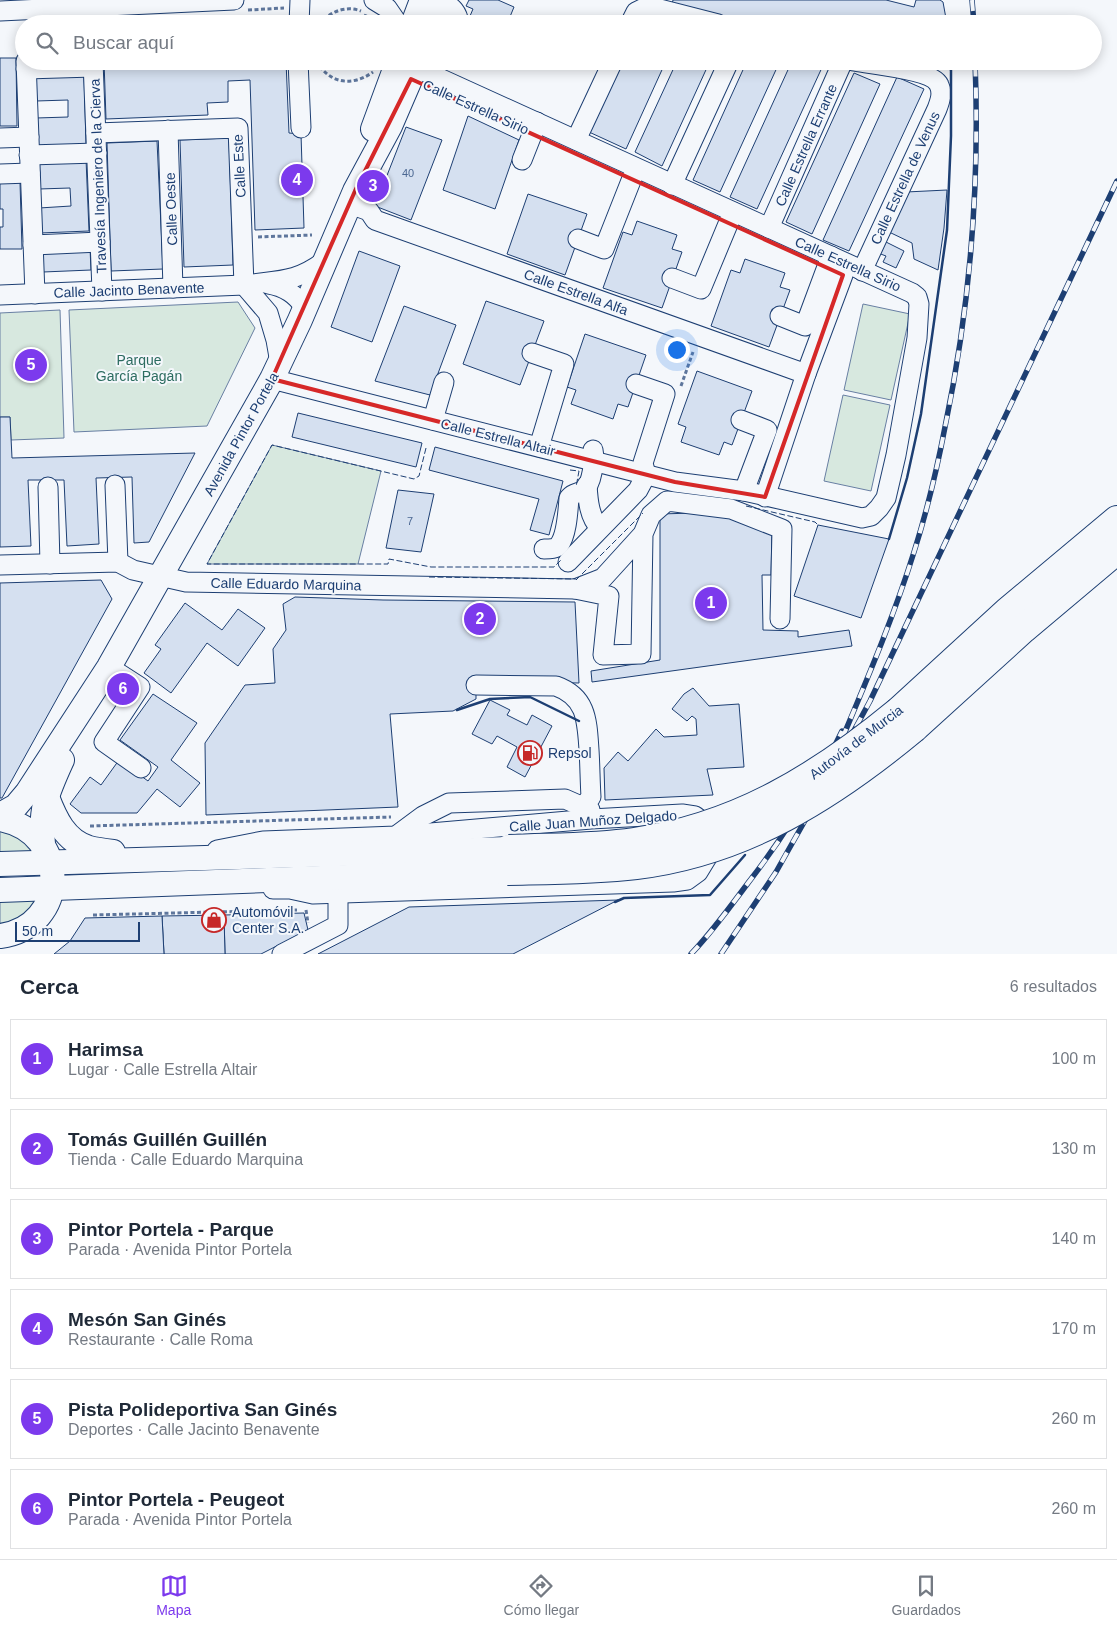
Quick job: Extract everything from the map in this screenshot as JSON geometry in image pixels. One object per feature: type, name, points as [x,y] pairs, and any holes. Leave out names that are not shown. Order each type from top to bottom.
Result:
[{"type":"highway","name":"Autovía de Murcia","points":[[508,860],[673,835],[738,813],[797,784],[843,755],[886,721],[1007,612],[1117,520]]},
{"type":"highway","name":"Autovía de Murcia","points":[[508,860],[613,867],[663,860],[686,856],[726,843],[794,813],[838,787],[895,745],[1058,598],[1117,550]]},
{"type":"main road","points":[[421,15],[434,0]]},
{"type":"main road","points":[[428,15],[434,0]]},
{"type":"main road","points":[[433,15],[434,0]]},
{"type":"main road","name":"Avenida Pintor Portela","points":[[0,815],[16,806],[27,793],[109,667],[277,370],[353,197],[390,126],[411,70]]},
{"type":"main road","name":"Avenida Pintor Portela","points":[[52,888],[53,879],[42,826],[43,810],[50,785],[93,692]]},
{"type":"main road","points":[[47,797],[62,828],[79,844],[90,848],[167,860]]},
{"type":"main road","points":[[0,819],[15,822],[28,830],[47,854]]},
{"type":"main road","name":"Calle Juan Muñoz Delgado","points":[[0,864],[47,854],[167,860],[508,860]]},
{"type":"main road","name":"Calle Juan Muñoz Delgado","points":[[0,890],[170,884],[508,860]]},
{"type":"main road","points":[[0,936],[22,930],[36,919],[46,905],[52,888]]},
{"type":"street","points":[[91,15],[234,0]]},
{"type":"street","points":[[299,15],[300,0]]},
{"type":"street","points":[[434,0],[454,10],[458,15]]},
{"type":"street","points":[[634,15],[636,12],[648,6],[683,15]]},
{"type":"street","points":[[370,7],[387,8],[392,15]]},
{"type":"street","points":[[0,11],[16,15]]},
{"type":"street","points":[[26,70],[35,294]]},
{"type":"street","name":"Travesía Ingeniero de la Cierva","points":[[93,70],[102,291]]},
{"type":"street","points":[[298,70],[301,128]]},
{"type":"street","name":"Calle Estrella Sirio","points":[[420,70],[535,127],[833,266],[909,305],[918,315]]},
{"type":"street","name":"Calle Estrella Sirio","points":[[442,70],[535,127],[576,140],[634,173],[672,184],[731,217],[769,228],[833,266],[862,271],[912,293],[918,297],[920,304],[918,315]]},
{"type":"street","points":[[576,140],[609,70]]},
{"type":"street","points":[[672,184],[725,70]]},
{"type":"street","name":"Calle Estrella Errante","points":[[769,228],[839,70]]},
{"type":"street","name":"Calle Estrella de Venus","points":[[862,271],[940,100],[939,85],[936,81],[927,76],[906,70]]},
{"type":"street","points":[[522,160],[535,127]]},
{"type":"street","name":"Calle Este","points":[[96,133],[238,128],[252,284]]},
{"type":"street","name":"Calle Oeste","points":[[168,130],[173,288]]},
{"type":"street","points":[[0,138],[29,155],[97,154]]},
{"type":"street","points":[[0,174],[29,155]]},
{"type":"street","points":[[580,235],[604,249],[634,173]]},
{"type":"street","name":"Calle Estrella Alfa","points":[[353,197],[369,211],[375,220],[806,374]]},
{"type":"street","points":[[674,274],[701,289],[731,217]]},
{"type":"street","points":[[33,245],[100,242]]},
{"type":"street","name":"Calle Jacinto Benavente","points":[[0,295],[274,283],[302,275],[326,260]]},
{"type":"street","points":[[766,497],[806,374],[833,266]]},
{"type":"street","points":[[782,312],[804,326],[833,266]]},
{"type":"street","points":[[252,284],[268,313],[276,340],[277,370]]},
{"type":"street","name":"Calle Jacinto Benavente","points":[[252,284],[282,287],[291,292],[298,298],[303,314]]},
{"type":"street","points":[[268,313],[285,321],[303,314]]},
{"type":"street","name":"Calle Estrella Altair","points":[[277,370],[435,415],[645,469],[676,482],[725,488],[862,518],[871,516],[886,498],[896,455],[917,338],[918,315]]},
{"type":"street","points":[[530,358],[564,364],[540,442]]},
{"type":"street","points":[[435,415],[444,382]]},
{"type":"street","points":[[568,562],[638,490],[662,402],[635,388]]},
{"type":"street","points":[[739,424],[767,430],[744,492]]},
{"type":"street","points":[[594,456],[588,485],[588,496],[591,513],[600,528]]},
{"type":"street","points":[[115,485],[118,562]]},
{"type":"street","points":[[544,549],[552,549],[558,546],[563,537],[569,498],[572,494],[585,489],[588,485]]},
{"type":"street","points":[[48,487],[50,564]]},
{"type":"street","points":[[575,589],[609,596],[603,655],[641,654],[643,534],[650,515],[667,501],[731,509],[782,529],[780,619]]},
{"type":"street","points":[[575,589],[603,578],[643,534]]},
{"type":"street","name":"Calle Eduardo Marquina","points":[[0,565],[118,562],[133,570],[186,582],[575,589]]},
{"type":"street","points":[[109,667],[140,687],[104,742],[141,768]]},
{"type":"street","points":[[396,836],[423,816],[448,803],[565,799],[587,813],[591,797],[587,717],[580,703],[568,690],[556,686],[476,685]]},
{"type":"street","name":"Calle Juan Muñoz Delgado","points":[[167,860],[262,841],[396,836],[587,813],[682,814],[695,816],[703,822],[708,836],[709,854],[698,872],[687,880],[673,882],[338,894],[313,894],[290,889],[170,884]]},
{"type":"street","points":[[282,954],[338,925],[338,894]]},
{"type":"path","points":[[329,15],[345,9]]},
{"type":"path","points":[[322,70],[341,81],[353,81],[364,78],[374,72]]},
{"type":"path","points":[[252,237],[312,235]]},
{"type":"path","points":[[88,826],[392,817]]},
{"type":"path","points":[[93,915],[306,909],[308,924]]},
{"type":"highlighted area","points":[[411,79],[843,275],[765,497],[675,482],[272,379],[355,191]]},
{"type":"green space","name":"Parque García Pagán","points":[[238,302],[255,328],[207,426],[74,432],[69,310]]},
{"type":"green space","points":[[863,304],[910,314],[891,400],[844,390]]},
{"type":"green space","points":[[60,310],[64,438],[11,440],[10,417],[0,417],[0,313]]},
{"type":"green space","points":[[843,395],[890,405],[871,491],[824,481]]},
{"type":"green space","points":[[272,445],[381,471],[358,564],[207,564]]},
{"type":"green space","points":[[0,819],[47,852],[0,864]]},
{"type":"green space","points":[[52,888],[0,936],[0,890]]},
{"type":"building","points":[[469,0],[498,0],[514,7],[511,15],[470,15],[473,9],[466,6]]},
{"type":"building","points":[[673,0],[886,0],[914,7],[916,0],[940,0],[943,2],[945,15],[718,15],[672,4]]},
{"type":"building","points":[[0,58],[15,58],[17,126],[0,126]]},
{"type":"building","points":[[104,70],[286,70],[289,133],[301,134],[304,228],[255,230],[250,80],[228,81],[228,102],[207,103],[208,115],[106,119]]},
{"type":"building","points":[[618,70],[662,70],[626,149],[589,132]]},
{"type":"building","points":[[673,70],[706,70],[662,166],[635,152]]},
{"type":"building","points":[[743,70],[776,70],[720,192],[693,180]]},
{"type":"building","points":[[788,70],[821,70],[757,209],[730,197]]},
{"type":"building","points":[[854,73],[880,84],[812,234],[786,222]]},
{"type":"building","points":[[84,75],[86,144],[37,146],[36,118],[68,117],[68,100],[36,101],[35,77]]},
{"type":"building","points":[[897,77],[924,89],[849,251],[823,240]]},
{"type":"building","points":[[468,116],[519,140],[495,209],[443,190]]},
{"type":"building","points":[[406,127],[442,140],[411,220],[375,206]]},
{"type":"building","points":[[229,138],[233,265],[184,267],[180,140]]},
{"type":"building","points":[[157,141],[163,269],[111,271],[107,143]]},
{"type":"building","points":[[86,159],[89,231],[40,233],[39,208],[71,206],[70,188],[39,189],[38,161]]},
{"type":"building","points":[[0,182],[20,182],[22,249],[0,249],[0,227],[3,227],[3,209],[0,209]]},
{"type":"building","points":[[947,190],[938,270],[914,259],[912,243],[889,232],[906,192]]},
{"type":"building","points":[[528,194],[587,214],[565,275],[507,254]]},
{"type":"building","points":[[637,221],[677,235],[672,249],[682,252],[662,308],[603,288],[623,232],[632,235]]},
{"type":"building","points":[[884,241],[904,251],[896,268],[883,262],[886,256],[878,253]]},
{"type":"building","points":[[90,248],[91,270],[43,272],[42,250]]},
{"type":"building","points":[[359,251],[400,266],[372,342],[331,327]]},
{"type":"building","points":[[745,259],[785,273],[780,287],[790,290],[769,347],[711,326],[731,270],[740,273]]},
{"type":"building","points":[[486,301],[544,321],[520,385],[463,364]]},
{"type":"building","points":[[404,306],[456,325],[430,395],[375,381]]},
{"type":"building","points":[[585,334],[646,355],[628,407],[618,404],[613,419],[571,404],[576,390],[567,387]]},
{"type":"building","points":[[697,371],[752,391],[732,445],[724,442],[719,455],[681,442],[686,427],[678,424]]},
{"type":"building","points":[[298,413],[422,443],[416,467],[292,437]]},
{"type":"building","points":[[0,417],[10,417],[12,458],[195,453],[149,542],[134,543],[132,477],[96,478],[99,544],[67,546],[64,480],[28,480],[31,546],[0,547]]},
{"type":"building","points":[[435,447],[563,481],[549,535],[530,530],[539,499],[429,470]]},
{"type":"building","points":[[398,490],[434,494],[421,552],[386,548]]},
{"type":"building","points":[[727,512],[772,530],[771,575],[762,575],[763,630],[798,631],[798,637],[849,630],[852,646],[592,682],[591,671],[660,660],[660,514]]},
{"type":"building","points":[[818,525],[889,539],[861,618],[794,596]]},
{"type":"building","points":[[101,580],[112,599],[2,798],[0,798],[0,583]]},
{"type":"building","points":[[295,597],[575,602],[579,683],[476,681],[476,699],[453,711],[390,714],[398,807],[206,815],[205,743],[245,685],[275,683],[273,649],[286,630],[283,604]]},
{"type":"building","points":[[185,603],[222,630],[238,609],[265,628],[238,666],[207,643],[171,693],[144,673],[161,649],[155,645]]},
{"type":"building","points":[[693,688],[709,706],[739,704],[744,767],[707,769],[713,795],[605,800],[604,768],[618,752],[628,761],[656,729],[664,737],[697,735],[696,719],[692,716],[687,721],[672,709],[684,694]]},
{"type":"building","points":[[153,694],[197,723],[171,760],[200,783],[180,807],[157,789],[137,813],[81,813],[70,804],[90,777],[101,785],[119,760],[148,781],[158,767],[120,740]]},
{"type":"building","points":[[490,700],[510,710],[507,715],[527,725],[532,715],[552,726],[525,777],[507,767],[517,747],[497,736],[492,744],[472,734]]},
{"type":"building","points":[[618,900],[513,954],[318,954],[409,907]]},
{"type":"building","points":[[304,913],[308,930],[261,954],[225,954],[224,915]]},
{"type":"building","points":[[224,915],[225,954],[164,954],[162,916]]},
{"type":"building","points":[[162,916],[164,954],[54,954],[70,941],[85,918]]},
{"type":"railway","points":[[972,0],[973,15]]},
{"type":"railway","points":[[842,739],[898,600],[919,537],[935,474],[954,382],[967,291],[971,245],[976,153],[975,70]]},
{"type":"railway","points":[[721,954],[776,872],[870,701],[1117,181]]},
{"type":"railway","points":[[691,954],[762,865],[811,791],[842,731]]},
{"type":"fence","points":[[426,448],[419,476],[414,479],[272,445],[207,564],[388,564],[389,559],[431,567],[554,567],[561,560]]},
{"type":"fence","points":[[570,470],[579,471],[576,487]]},
{"type":"fence","points":[[746,506],[815,522],[818,525]]},
{"type":"fence","points":[[576,580],[643,513]]},
{"type":"fence","points":[[429,577],[576,579]]},
{"type":"wall","points":[[889,539],[907,478],[921,414],[947,230],[951,136],[951,70]]},
{"type":"wall","points":[[457,710],[490,699],[530,697],[579,721]]},
{"type":"wall","points":[[615,902],[624,898],[710,895],[745,855]]},
{"type":"place","name":"Mesón San Ginés","points":[[297,180]]},
{"type":"place","name":"Pintor Portela - Parque","points":[[373,186]]},
{"type":"place","name":"Pista Polideportiva San Ginés","points":[[31,365]]},
{"type":"place","name":"Harimsa","points":[[711,603]]},
{"type":"place","name":"Tomás Guillén Guillén","points":[[480,619]]},
{"type":"place","name":"Pintor Portela - Peugeot","points":[[123,689]]},
{"type":"place","name":"Repsol","points":[[530,753]]},
{"type":"place","name":"Automóvil Center S.A.","points":[[214,920]]}]
